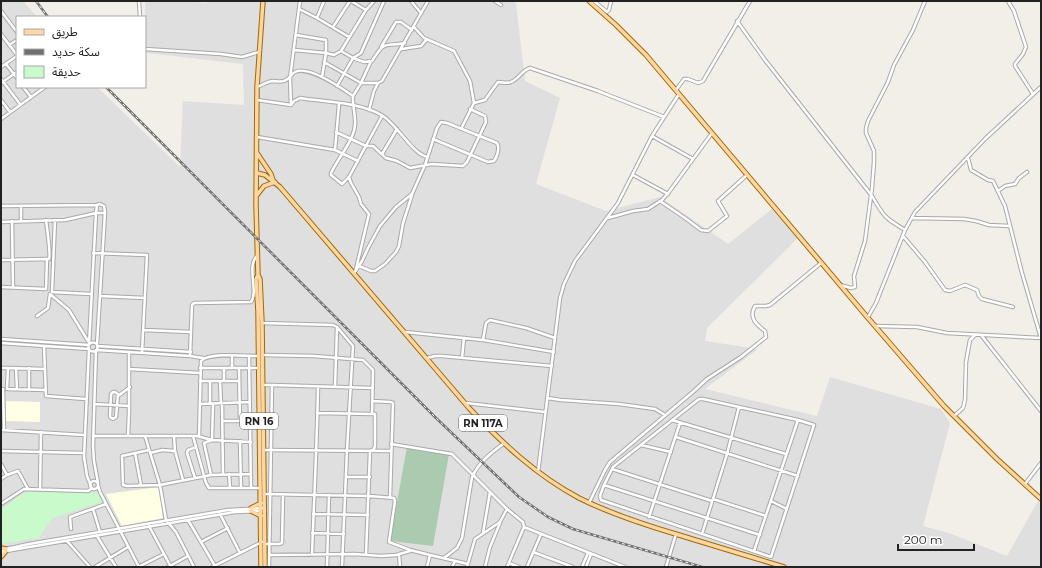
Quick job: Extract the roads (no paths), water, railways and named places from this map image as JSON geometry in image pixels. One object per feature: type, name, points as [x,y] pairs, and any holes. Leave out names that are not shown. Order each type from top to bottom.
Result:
[{"type":"main road","name":"RN 16","points":[[262,1],[257,87],[256,196],[258,275],[256,279],[262,385],[261,503],[263,510],[261,516],[265,567]]},
{"type":"main road","points":[[589,1],[632,40],[676,90],[868,318],[954,416],[997,459],[1041,499]]},
{"type":"main road","points":[[256,196],[264,186],[274,182],[271,174],[257,153]]},
{"type":"main road","name":"RN 117A","points":[[257,173],[263,174],[274,182],[355,271],[465,403],[503,444],[538,472],[590,502],[621,516],[784,567]]},
{"type":"main road","name":"RN 16","points":[[258,275],[260,279],[262,323],[259,368],[264,494],[261,567]]},
{"type":"main road","points":[[261,503],[251,510],[261,516]]},
{"type":"main road","points":[[1,557],[3,549]]},
{"type":"street","points":[[139,1],[140,16]]},
{"type":"street","points":[[290,105],[290,78],[300,1]]},
{"type":"street","points":[[317,18],[324,1]]},
{"type":"street","points":[[333,27],[351,1],[366,10]]},
{"type":"street","points":[[294,50],[334,55],[341,51],[366,10],[374,1]]},
{"type":"street","points":[[337,86],[352,58],[358,56],[384,1]]},
{"type":"street","points":[[411,1],[421,13]]},
{"type":"street","points":[[369,110],[374,91],[378,83],[382,81],[402,49],[428,1]]},
{"type":"street","points":[[494,1],[501,5]]},
{"type":"street","points":[[594,1],[607,12],[611,1]]},
{"type":"street","points":[[676,90],[684,79],[698,83],[703,81],[750,1]]},
{"type":"street","points":[[840,285],[852,288],[855,286],[854,276],[865,243],[874,153],[866,133],[867,124],[888,82],[894,64],[913,30],[925,1]]},
{"type":"street","points":[[1008,1],[1014,11],[1026,46],[1025,51],[1015,66],[1033,94]]},
{"type":"street","points":[[299,10],[317,18],[350,37]]},
{"type":"street","points":[[1,11],[2,16],[16,31]]},
{"type":"street","points":[[737,21],[765,60],[871,195],[885,217],[905,230]]},
{"type":"street","points":[[382,116],[349,177],[342,184],[331,175],[331,172],[350,139],[355,126],[352,106],[353,96],[396,22],[401,22],[413,28],[427,39],[454,51],[470,81],[474,103],[461,129]]},
{"type":"street","points":[[1,34],[16,55]]},
{"type":"street","points":[[296,35],[326,40],[326,53],[322,77]]},
{"type":"street","points":[[402,49],[421,46],[427,39]]},
{"type":"street","points":[[9,45],[16,41]]},
{"type":"street","points":[[381,47],[388,44],[405,43]]},
{"type":"street","points":[[146,49],[206,52],[242,57],[259,52]]},
{"type":"street","points":[[341,51],[352,58],[364,62],[372,61]]},
{"type":"street","points":[[1,67],[16,57]]},
{"type":"street","points":[[324,62],[360,83],[378,83]]},
{"type":"street","points":[[6,64],[16,77]]},
{"type":"street","points":[[474,103],[485,100],[498,82],[513,82],[530,68],[598,91],[664,117]]},
{"type":"street","points":[[257,87],[271,81],[280,82],[290,78],[294,72],[298,71],[307,72],[322,77],[353,96]]},
{"type":"street","points":[[14,74],[2,81],[20,104]]},
{"type":"street","points":[[868,318],[876,303],[911,218],[985,139],[1041,87]]},
{"type":"street","points":[[24,88],[31,97]]},
{"type":"street","points":[[1,119],[41,88]]},
{"type":"street","points":[[538,472],[560,298],[564,284],[576,259],[618,203],[652,136],[679,94]]},
{"type":"street","points":[[290,105],[300,98],[369,110],[382,116],[397,129],[420,154],[427,157]]},
{"type":"street","points":[[257,100],[290,105]]},
{"type":"street","points":[[1,102],[10,112]]},
{"type":"street","points":[[335,150],[339,104]]},
{"type":"street","points":[[336,132],[366,146],[373,146],[386,158],[397,161],[408,167],[413,168],[434,164],[463,166],[466,164],[471,155],[486,124],[485,117],[470,110]]},
{"type":"street","points":[[359,266],[375,271],[385,264],[397,250],[412,194],[425,166],[427,157],[433,139],[437,128],[442,122],[498,144],[496,159],[493,162],[490,162],[433,139]]},
{"type":"street","points":[[382,154],[397,129]]},
{"type":"street","points":[[608,218],[633,211],[645,210],[660,201],[668,194],[712,133]]},
{"type":"street","points":[[652,136],[693,159]]},
{"type":"street","points":[[257,137],[335,150],[358,161]]},
{"type":"street","points":[[875,326],[916,327],[947,333],[1041,338],[1009,226],[1005,206],[993,181],[988,180],[971,170],[968,157]]},
{"type":"street","points":[[998,191],[1006,186],[1015,184],[1019,178],[1027,172]]},
{"type":"street","points":[[633,175],[668,194]]},
{"type":"street","points":[[660,201],[701,230],[708,231],[727,218],[726,214],[718,203],[718,200],[747,175]]},
{"type":"street","points":[[349,177],[361,204],[369,214],[355,271]]},
{"type":"street","points":[[355,271],[380,226],[396,207],[412,194]]},
{"type":"street","points":[[97,205],[93,253],[84,453],[85,469],[92,488],[100,492]]},
{"type":"street","points":[[1,206],[104,205],[105,213],[94,404],[94,461],[100,492],[138,567],[164,554]]},
{"type":"street","points":[[21,206],[21,221]]},
{"type":"street","points":[[1,222],[65,220],[96,213],[105,213]]},
{"type":"street","points":[[911,218],[964,219],[989,225],[1009,226]]},
{"type":"street","points":[[46,220],[50,256],[49,259],[47,259],[46,289]]},
{"type":"street","points":[[37,316],[48,308],[51,292],[55,220]]},
{"type":"street","points":[[12,221],[13,287]]},
{"type":"street","points":[[903,236],[925,262],[945,290],[950,291],[965,285],[977,290],[982,299],[1013,306]]},
{"type":"street","points":[[93,253],[147,255],[143,351]]},
{"type":"street","points":[[191,354],[191,307],[193,303],[251,302],[253,297],[253,262],[258,256]]},
{"type":"street","points":[[1,260],[47,259]]},
{"type":"street","points":[[590,502],[610,462],[694,392],[702,383],[741,357],[765,338],[765,332],[753,319],[755,306],[766,306],[770,304],[821,262]]},
{"type":"street","points":[[1,287],[46,289],[51,292],[69,310],[89,344]]},
{"type":"street","points":[[51,292],[91,294]]},
{"type":"street","points":[[100,296],[145,298]]},
{"type":"street","points":[[483,340],[486,324],[490,320],[526,328],[556,338]]},
{"type":"street","points":[[262,323],[333,325],[352,345],[342,567]]},
{"type":"street","points":[[335,387],[337,328]]},
{"type":"street","points":[[144,330],[191,332]]},
{"type":"street","points":[[405,332],[483,340],[554,352]]},
{"type":"street","points":[[954,416],[963,408],[965,400],[966,362],[970,340],[975,335]]},
{"type":"street","points":[[981,335],[1041,411]]},
{"type":"street","points":[[462,358],[464,338]]},
{"type":"street","points":[[1,340],[89,344],[92,342],[97,346],[191,354],[202,358],[215,356],[314,356],[364,360],[373,370],[372,414]]},
{"type":"street","points":[[1,343],[89,349],[92,352],[97,350],[129,352],[143,351]]},
{"type":"street","points":[[44,346],[47,397],[86,399]]},
{"type":"street","points":[[128,436],[130,406],[129,352]]},
{"type":"street","points":[[232,356],[232,368]]},
{"type":"street","points":[[250,356],[251,488]]},
{"type":"street","points":[[427,358],[437,356],[552,366]]},
{"type":"street","points":[[199,437],[200,368],[202,358]]},
{"type":"street","points":[[1,368],[45,368]]},
{"type":"street","points":[[7,389],[8,368]]},
{"type":"street","points":[[16,368],[17,389]]},
{"type":"street","points":[[29,368],[29,390]]},
{"type":"street","points":[[200,368],[259,368]]},
{"type":"street","points":[[223,474],[221,403],[224,368]]},
{"type":"street","points":[[239,368],[240,421]]},
{"type":"street","points":[[130,369],[200,373]]},
{"type":"street","points":[[200,381],[239,381]]},
{"type":"street","points":[[210,381],[212,404],[212,440]]},
{"type":"street","points":[[262,385],[373,388]]},
{"type":"street","points":[[269,567],[272,385]]},
{"type":"street","points":[[312,555],[313,494],[317,450],[318,387]]},
{"type":"street","points":[[118,396],[130,388]]},
{"type":"street","points":[[46,390],[2,389],[4,419],[2,430],[84,435]]},
{"type":"street","points":[[115,392],[118,396],[116,417],[113,419],[110,417],[112,393],[115,392]]},
{"type":"street","points":[[547,398],[619,404],[655,409],[665,415]]},
{"type":"street","points":[[769,562],[771,557],[798,476],[814,426],[812,424],[701,399],[672,420],[611,469],[600,496],[602,501],[771,557]]},
{"type":"street","points":[[372,401],[392,402],[390,497]]},
{"type":"street","points":[[200,404],[250,402]]},
{"type":"street","points":[[465,403],[545,412]]},
{"type":"street","points":[[94,404],[130,406]]},
{"type":"street","points":[[702,534],[727,454],[739,407]]},
{"type":"street","points":[[317,413],[375,414],[375,446],[374,449],[370,451]]},
{"type":"street","points":[[1,415],[4,419]]},
{"type":"street","points":[[672,420],[786,454]]},
{"type":"street","points":[[754,551],[798,420]]},
{"type":"street","points":[[222,421],[261,421]]},
{"type":"street","points":[[649,517],[680,423]]},
{"type":"street","points":[[40,490],[41,432]]},
{"type":"street","points":[[93,436],[194,436],[212,440],[251,442]]},
{"type":"street","points":[[145,436],[160,484],[167,522],[176,532],[194,567]]},
{"type":"street","points":[[174,436],[175,451],[183,480]]},
{"type":"street","points":[[194,436],[207,487],[261,488]]},
{"type":"street","points":[[676,436],[727,454],[798,476]]},
{"type":"street","points":[[211,475],[204,443],[212,440]]},
{"type":"street","points":[[240,441],[241,488]]},
{"type":"street","points":[[391,444],[452,454],[474,474],[507,509],[523,522],[524,528],[507,567]]},
{"type":"street","points":[[444,558],[457,548],[462,538],[474,474],[481,462],[503,444]]},
{"type":"street","points":[[640,445],[671,452]]},
{"type":"street","points":[[195,478],[187,453],[188,450],[196,447]]},
{"type":"street","points":[[175,451],[162,450],[124,455],[121,457],[123,484],[125,486],[141,486],[211,475],[251,474]]},
{"type":"street","points":[[263,450],[347,450],[390,452]]},
{"type":"street","points":[[1,451],[84,453]]},
{"type":"street","points":[[366,555],[370,451]]},
{"type":"street","points":[[135,453],[141,486]]},
{"type":"street","points":[[1025,484],[1041,463]]},
{"type":"street","points":[[1,464],[7,475]]},
{"type":"street","points":[[611,469],[766,516]]},
{"type":"street","points":[[1,479],[18,471],[28,489]]},
{"type":"street","points":[[230,474],[230,488]]},
{"type":"street","points":[[346,477],[370,477]]},
{"type":"street","points":[[92,488],[93,482],[98,484]]},
{"type":"street","points":[[1,504],[22,490],[88,491],[92,488],[97,489],[98,484]]},
{"type":"street","points":[[604,485],[760,535]]},
{"type":"street","points":[[483,533],[490,492]]},
{"type":"street","points":[[264,494],[346,495],[395,498],[389,541],[390,543],[468,566],[475,540],[500,522]]},
{"type":"street","points":[[188,520],[214,567],[263,543],[269,545],[280,544],[282,542],[283,494]]},
{"type":"street","points":[[327,567],[330,495]]},
{"type":"street","points":[[771,501],[787,509]]},
{"type":"street","points":[[71,529],[70,517],[106,504]]},
{"type":"street","points":[[93,509],[100,532]]},
{"type":"street","points":[[485,567],[490,546],[507,509]]},
{"type":"street","points":[[3,549],[100,532],[149,526],[228,510],[263,510]]},
{"type":"street","points":[[3,549],[67,541],[167,522],[251,510]]},
{"type":"street","points":[[220,514],[240,553]]},
{"type":"street","points":[[313,514],[368,515]]},
{"type":"street","points":[[149,526],[164,554],[169,567],[188,556]]},
{"type":"street","points":[[201,542],[228,528]]},
{"type":"street","points":[[524,528],[625,567]]},
{"type":"street","points":[[312,533],[344,534]]},
{"type":"street","points":[[527,567],[541,534]]},
{"type":"street","points":[[666,567],[676,534]]},
{"type":"street","points":[[97,536],[116,567]]},
{"type":"street","points":[[67,541],[90,567]]},
{"type":"street","points":[[95,567],[128,547]]},
{"type":"street","points":[[1,553],[3,549]]},
{"type":"street","points":[[269,555],[381,556],[400,554],[410,550]]},
{"type":"street","points":[[533,552],[573,567]]},
{"type":"street","points":[[582,567],[590,553]]},
{"type":"street","points":[[586,567],[590,553]]},
{"type":"street","points":[[400,554],[400,567]]},
{"type":"street","points":[[427,567],[430,555]]},
{"type":"street","points":[[452,567],[455,561]]},
{"type":"street","points":[[509,563],[518,567]]},
{"type":"railway","points":[[36,1],[47,16]]},
{"type":"railway","points":[[107,88],[436,418],[519,497],[548,517],[573,529],[702,567]]}]
